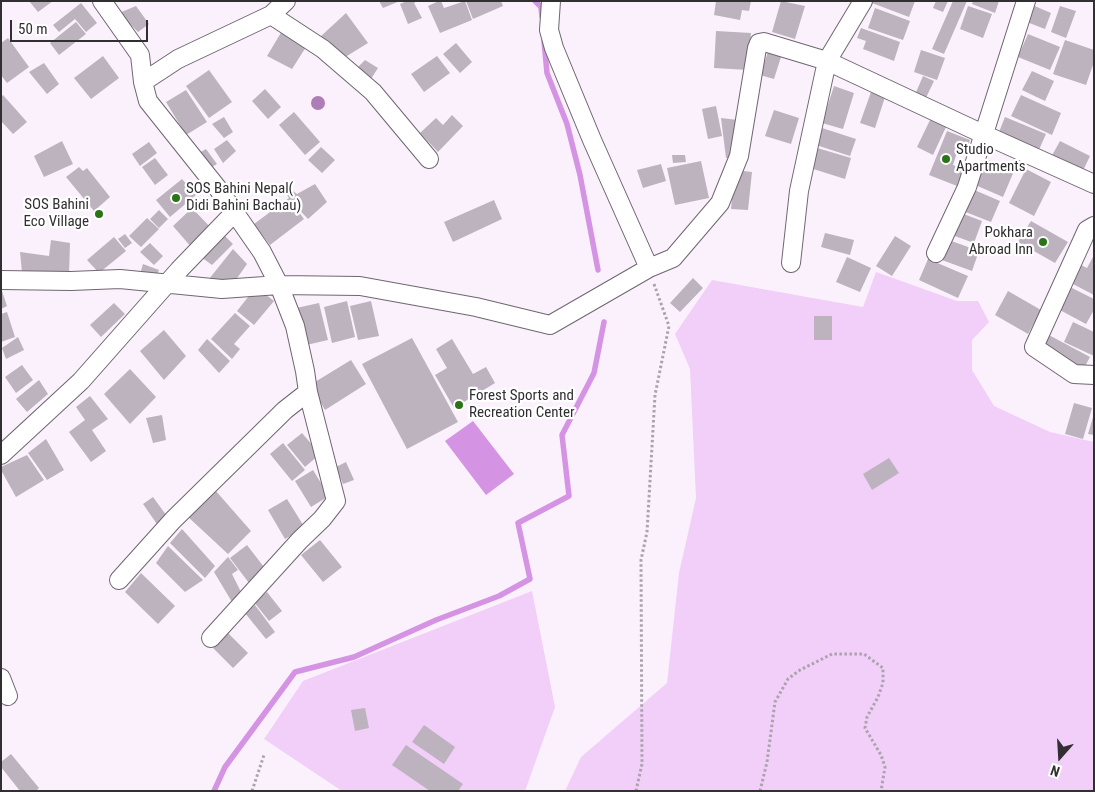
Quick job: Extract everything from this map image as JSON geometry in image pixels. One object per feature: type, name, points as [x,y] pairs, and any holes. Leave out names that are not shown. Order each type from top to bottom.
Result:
[{"type":"street","points":[[102,1],[140,55],[143,82],[148,101],[219,190],[262,252],[278,284],[295,326],[308,392],[336,501],[322,519],[300,540],[211,638]]},
{"type":"street","points":[[143,82],[178,59],[271,15],[286,1]]},
{"type":"street","points":[[551,1],[549,30],[554,48],[592,140],[649,268]]},
{"type":"street","points":[[791,263],[799,191],[827,61],[863,1]]},
{"type":"street","points":[[936,253],[967,187],[1026,1]]},
{"type":"street","points":[[271,15],[323,50],[373,92],[428,159]]},
{"type":"street","points":[[1,280],[71,281],[120,279],[222,289],[278,284],[360,286],[476,307],[550,325],[649,268],[673,258],[720,203],[740,156],[756,48],[759,43],[764,42],[827,61],[1094,184]]},
{"type":"street","points":[[1,455],[81,381],[179,270],[234,213]]},
{"type":"street","points":[[1094,226],[1087,230],[1034,347],[1074,374],[1094,376]]},
{"type":"street","points":[[119,580],[172,520],[284,410],[308,392]]},
{"type":"street","points":[[1,678],[8,696]]},
{"type":"path","points":[[636,791],[642,764],[641,560],[648,516],[655,395],[669,326],[649,268]]},
{"type":"path","points":[[760,791],[767,762],[776,702],[788,678],[832,654],[864,654],[883,668],[883,683],[867,717],[865,728],[883,761],[881,791]]},
{"type":"path","points":[[252,791],[264,755]]},
{"type":"shaded area","points":[[876,272],[957,301],[978,301],[989,322],[972,340],[972,370],[994,406],[1050,432],[1094,442],[1094,791],[565,791],[581,757],[667,683],[679,573],[696,498],[690,369],[675,334],[712,280],[863,307]]},
{"type":"shaded area","points":[[473,421],[514,474],[486,495],[445,441]]},
{"type":"shaded area","points":[[532,591],[555,707],[525,791],[342,791],[264,739],[303,681]]},
{"type":"building","points":[[29,1],[53,1],[38,12]]},
{"type":"building","points":[[379,1],[400,1],[383,8]]},
{"type":"building","points":[[407,1],[417,1],[414,3],[422,18],[408,24],[400,4]]},
{"type":"building","points":[[441,1],[444,8],[465,1],[472,20],[440,33],[428,6]]},
{"type":"building","points":[[466,1],[501,1],[503,6],[473,19]]},
{"type":"building","points":[[716,1],[751,1],[749,11],[742,10],[740,20],[714,15]]},
{"type":"building","points":[[781,1],[805,6],[795,39],[772,32]]},
{"type":"building","points":[[873,1],[915,1],[909,17],[872,3]]},
{"type":"building","points":[[936,1],[948,1],[943,12],[933,8]]},
{"type":"building","points":[[953,1],[967,1],[944,54],[932,49]]},
{"type":"building","points":[[973,1],[999,1],[995,13],[972,4]]},
{"type":"building","points":[[81,3],[97,23],[86,32],[75,19],[59,32],[53,25]]},
{"type":"building","points":[[1030,4],[1051,13],[1045,29],[1024,21]]},
{"type":"building","points":[[136,6],[149,24],[138,32],[119,13]]},
{"type":"building","points":[[968,6],[992,14],[983,38],[960,29]]},
{"type":"building","points":[[1060,6],[1076,11],[1066,38],[1051,32]]},
{"type":"building","points":[[875,8],[910,21],[903,40],[868,28]]},
{"type":"building","points":[[346,13],[368,43],[342,59],[320,37]]},
{"type":"building","points":[[76,22],[86,34],[59,55],[50,43]]},
{"type":"building","points":[[861,28],[900,42],[894,61],[863,49],[866,41],[857,38]]},
{"type":"building","points":[[282,31],[306,47],[292,69],[267,56]]},
{"type":"building","points":[[716,31],[751,33],[748,70],[714,68]]},
{"type":"building","points":[[1028,34],[1060,47],[1050,70],[1018,57]]},
{"type":"building","points":[[8,38],[29,67],[7,83],[1,75],[1,43]]},
{"type":"building","points":[[1065,40],[1094,50],[1094,62],[1086,85],[1053,74]]},
{"type":"building","points":[[456,43],[472,62],[460,73],[443,54]]},
{"type":"building","points":[[921,50],[945,58],[937,80],[914,72]]},
{"type":"building","points":[[768,52],[781,57],[774,79],[760,75]]},
{"type":"building","points":[[103,56],[119,78],[91,99],[74,78]]},
{"type":"building","points":[[437,56],[450,73],[424,92],[411,74]]},
{"type":"building","points":[[365,60],[378,68],[369,82],[355,70]]},
{"type":"building","points":[[44,63],[59,84],[47,94],[29,72]]},
{"type":"building","points":[[209,70],[232,102],[209,118],[186,86]]},
{"type":"building","points":[[1032,71],[1054,81],[1045,101],[1022,90]]},
{"type":"building","points":[[923,76],[934,81],[924,102],[914,97]]},
{"type":"building","points":[[834,86],[854,93],[843,129],[822,123]]},
{"type":"building","points":[[265,89],[281,107],[268,119],[252,101]]},
{"type":"building","points":[[186,90],[207,122],[186,135],[166,102]]},
{"type":"building","points":[[871,92],[885,97],[875,128],[860,123]]},
{"type":"building","points":[[3,95],[27,122],[13,134],[1,121],[1,97]]},
{"type":"building","points":[[1021,95],[1061,113],[1052,135],[1011,116]]},
{"type":"building","points":[[716,106],[722,136],[708,139],[702,109]]},
{"type":"building","points":[[774,110],[799,118],[791,144],[765,136]]},
{"type":"building","points":[[294,112],[320,142],[305,155],[279,125]]},
{"type":"building","points":[[452,115],[463,126],[438,152],[420,133],[436,118],[443,125]]},
{"type":"building","points":[[224,117],[233,132],[224,138],[212,124]]},
{"type":"building","points":[[1005,117],[1046,134],[1037,154],[997,137]]},
{"type":"building","points":[[721,118],[738,120],[734,158],[726,158]]},
{"type":"building","points":[[930,120],[946,127],[933,155],[917,147]]},
{"type":"building","points":[[819,127],[856,139],[850,156],[813,144]]},
{"type":"building","name":"Studio Apartments","points":[[947,131],[970,140],[966,152],[958,149],[953,165],[963,169],[957,186],[929,175]]},
{"type":"building","points":[[227,140],[236,151],[223,163],[214,149]]},
{"type":"building","points":[[62,141],[73,164],[44,177],[34,156]]},
{"type":"building","points":[[1060,141],[1090,156],[1081,175],[1050,159]]},
{"type":"building","points":[[149,142],[157,153],[140,166],[132,154]]},
{"type":"building","points":[[321,147],[335,160],[322,173],[308,160]]},
{"type":"building","points":[[814,147],[851,158],[845,179],[807,167]]},
{"type":"building","points":[[206,149],[217,164],[205,171],[194,156]]},
{"type":"building","points":[[672,155],[685,155],[686,162],[673,163]]},
{"type":"building","points":[[155,158],[168,175],[155,185],[142,167]]},
{"type":"building","points":[[984,158],[1014,171],[1003,197],[973,184]]},
{"type":"building","points":[[701,161],[709,198],[675,205],[667,168]]},
{"type":"building","points":[[661,164],[666,181],[643,188],[637,170]]},
{"type":"building","points":[[79,167],[83,171],[87,168],[110,197],[94,211],[66,177]]},
{"type":"building","points":[[1026,169],[1051,182],[1034,216],[1009,203]]},
{"type":"building","points":[[735,170],[752,172],[748,210],[731,209]]},
{"type":"building","name":"SOS Bahini Nepal( Didi Bahini Bachau)","points":[[182,179],[196,195],[170,217],[156,200]]},
{"type":"building","points":[[315,184],[327,202],[308,219],[290,200],[304,219],[270,245],[254,224],[289,198],[287,195],[293,191],[297,194]]},
{"type":"building","points":[[972,189],[1000,201],[991,222],[963,211]]},
{"type":"building","points":[[494,200],[502,219],[453,242],[444,222]]},
{"type":"building","points":[[192,208],[212,229],[192,248],[173,226]]},
{"type":"building","points":[[159,210],[168,219],[159,228],[150,219]]},
{"type":"building","points":[[961,213],[982,221],[974,243],[952,235]]},
{"type":"building","points":[[147,218],[159,229],[141,247],[129,236]]},
{"type":"building","name":"Pokhara Abroad Inn","points":[[1031,221],[1068,242],[1055,263],[1018,242]]},
{"type":"building","points":[[825,233],[854,240],[850,255],[821,247]]},
{"type":"building","points":[[125,234],[132,243],[125,248],[118,239]]},
{"type":"building","points":[[224,235],[233,244],[212,265],[201,257]]},
{"type":"building","points":[[895,236],[911,246],[892,276],[876,266]]},
{"type":"building","points":[[114,237],[126,251],[99,273],[87,260]]},
{"type":"building","points":[[946,239],[979,251],[972,271],[939,259]]},
{"type":"building","points":[[51,240],[70,243],[69,275],[22,272],[20,252],[49,256]]},
{"type":"building","points":[[150,243],[163,256],[154,265],[140,252]]},
{"type":"building","points":[[233,249],[247,264],[233,284],[228,279],[216,283],[209,279]]},
{"type":"building","points":[[1094,255],[1094,295],[1071,283],[1081,265],[1087,268]]},
{"type":"building","points":[[847,257],[871,268],[860,292],[836,282]]},
{"type":"building","points":[[928,259],[968,276],[958,298],[919,280]]},
{"type":"building","points":[[143,264],[159,270],[155,280],[140,274]]},
{"type":"building","points":[[693,278],[703,288],[680,312],[670,303]]},
{"type":"building","points":[[256,287],[274,301],[254,325],[237,311]]},
{"type":"building","points":[[1070,287],[1094,299],[1094,310],[1086,324],[1058,309]]},
{"type":"building","points":[[1,288],[7,306],[1,309]]},
{"type":"building","points":[[1008,291],[1041,310],[1028,334],[995,315]]},
{"type":"building","points":[[347,301],[355,337],[332,343],[324,307]]},
{"type":"building","points":[[371,301],[379,336],[358,340],[350,306]]},
{"type":"building","points":[[114,303],[125,314],[101,337],[90,325]]},
{"type":"building","points":[[319,303],[328,340],[302,346],[292,309]]},
{"type":"building","points":[[7,312],[15,337],[1,342],[1,314]]},
{"type":"building","points":[[235,313],[250,326],[234,344],[240,349],[232,359],[211,339]]},
{"type":"building","points":[[814,316],[832,316],[832,340],[814,340]]},
{"type":"building","points":[[1073,322],[1094,332],[1094,356],[1064,342]]},
{"type":"building","points":[[164,330],[186,356],[164,380],[140,351]]},
{"type":"building","points":[[1047,334],[1090,357],[1083,370],[1039,347]]},
{"type":"building","points":[[18,337],[24,350],[6,359],[2,348]]},
{"type":"building","points":[[412,338],[458,422],[407,449],[362,364]]},
{"type":"building","points":[[207,339],[230,361],[219,373],[198,350]]},
{"type":"building","points":[[452,339],[473,374],[486,367],[495,383],[454,408],[435,375],[447,368],[436,349]]},
{"type":"building","points":[[351,360],[366,384],[325,410],[310,385]]},
{"type":"building","points":[[22,365],[33,380],[16,393],[5,377]]},
{"type":"building","points":[[130,369],[156,397],[130,424],[104,394]]},
{"type":"building","points":[[39,380],[48,394],[27,412],[16,399]]},
{"type":"building","points":[[90,396],[108,419],[92,430],[106,451],[91,462],[69,432],[85,420],[76,407]]},
{"type":"building","points":[[1074,403],[1092,408],[1083,439],[1065,434]]},
{"type":"building","points":[[162,415],[166,440],[153,443],[146,418]]},
{"type":"building","points":[[1094,417],[1094,435],[1088,434]]},
{"type":"building","points":[[302,433],[320,454],[305,467],[287,445]]},
{"type":"building","points":[[46,439],[64,470],[47,480],[28,453]]},
{"type":"building","points":[[283,443],[305,470],[292,481],[270,454]]},
{"type":"building","points":[[27,455],[44,480],[16,497],[1,467]]},
{"type":"building","points":[[889,458],[899,473],[872,490],[863,474]]},
{"type":"building","points":[[346,462],[354,480],[343,484],[336,467]]},
{"type":"building","points":[[313,470],[329,496],[311,507],[295,481]]},
{"type":"building","points":[[215,490],[251,531],[228,554],[187,516]]},
{"type":"building","points":[[153,497],[169,519],[159,527],[143,504]]},
{"type":"building","points":[[287,499],[305,528],[285,539],[268,510]]},
{"type":"building","points":[[182,529],[215,566],[205,578],[170,543]]},
{"type":"building","points":[[320,540],[342,567],[323,582],[301,555]]},
{"type":"building","points":[[247,545],[267,571],[249,583],[230,558]]},
{"type":"building","points":[[168,546],[203,580],[185,592],[156,563]]},
{"type":"building","points":[[228,557],[238,570],[232,574],[241,592],[232,602],[214,572]]},
{"type":"building","points":[[141,573],[175,606],[158,624],[125,592]]},
{"type":"building","points":[[267,592],[282,611],[269,621],[254,602]]},
{"type":"building","points":[[255,605],[275,632],[266,639],[245,613]]},
{"type":"building","points":[[228,633],[248,653],[233,668],[213,648]]},
{"type":"building","points":[[365,708],[369,728],[355,731],[351,710]]},
{"type":"building","points":[[424,725],[455,747],[444,764],[412,742]]},
{"type":"building","points":[[406,745],[463,784],[458,791],[430,791],[392,765]]},
{"type":"building","points":[[11,754],[39,788],[36,791],[20,791],[1,767],[1,762]]},
{"type":"waterway","points":[[535,1],[541,7],[542,17]]},
{"type":"waterway","points":[[544,41],[547,73],[567,124],[580,175],[598,270]]},
{"type":"waterway","points":[[214,791],[225,767],[295,672],[354,657],[436,620],[499,596],[530,579],[518,523],[569,496],[562,435],[594,373],[604,322]]},
{"type":"place","name":"Studio Apartments","points":[[946,159]]},
{"type":"place","name":"SOS Bahini Nepal( Didi Bahini Bachau)","points":[[176,198]]},
{"type":"place","name":"SOS Bahini Eco Village","points":[[99,214]]},
{"type":"place","name":"Pokhara Abroad Inn","points":[[1043,242]]},
{"type":"place","name":"Forest Sports and Recreation Center","points":[[459,405]]}]
